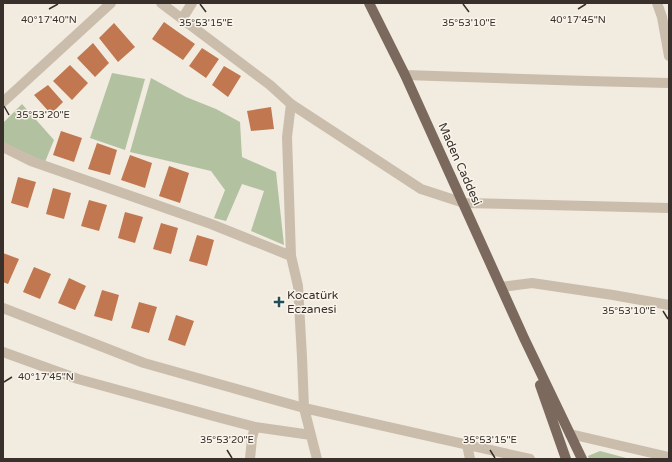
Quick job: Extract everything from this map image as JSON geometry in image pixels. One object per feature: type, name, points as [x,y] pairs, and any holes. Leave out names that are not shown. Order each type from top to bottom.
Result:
[{"type":"main road","name":"Maden Caddesi","points":[[368,3],[405,75],[524,338],[581,459]]},
{"type":"main road","name":"Maden Caddesi","points":[[524,338],[566,459]]},
{"type":"street","points":[[3,102],[111,3]]},
{"type":"street","points":[[161,3],[270,85],[291,104],[421,189],[464,203],[669,208]]},
{"type":"street","points":[[182,19],[192,3]]},
{"type":"street","points":[[657,3],[662,17],[669,56]]},
{"type":"street","points":[[405,75],[669,83]]},
{"type":"street","points":[[291,104],[287,137],[291,256],[298,286],[304,408],[317,459]]},
{"type":"street","points":[[3,147],[31,161],[211,224],[291,256]]},
{"type":"street","points":[[501,287],[532,283],[669,305]]},
{"type":"street","points":[[3,308],[144,363],[304,408],[530,459]]},
{"type":"street","points":[[3,352],[78,379],[255,427],[311,435]]},
{"type":"street","points":[[250,459],[252,438],[255,427]]},
{"type":"street","points":[[570,434],[669,457]]},
{"type":"street","points":[[467,445],[470,459]]},
{"type":"green space","points":[[112,73],[145,79],[125,150],[90,138]]},
{"type":"green space","points":[[151,78],[186,97],[216,109],[240,122],[242,157],[276,172],[284,245],[251,231],[264,191],[242,184],[226,221],[214,218],[225,190],[211,171],[130,152]]},
{"type":"green space","points":[[22,104],[54,140],[45,162],[3,143],[3,123]]},
{"type":"green space","points":[[600,451],[630,459],[589,459],[588,456]]},
{"type":"building","points":[[164,22],[195,44],[183,60],[152,39]]},
{"type":"building","points":[[114,23],[135,47],[118,62],[99,38]]},
{"type":"building","points":[[93,43],[109,63],[95,77],[77,58]]},
{"type":"building","points":[[202,48],[219,59],[206,78],[189,66]]},
{"type":"building","points":[[70,65],[88,83],[72,100],[53,81]]},
{"type":"building","points":[[224,66],[241,76],[228,97],[212,85]]},
{"type":"building","points":[[48,85],[63,102],[51,114],[34,95]]},
{"type":"building","points":[[271,107],[274,129],[251,131],[247,111]]},
{"type":"building","points":[[61,131],[82,138],[74,162],[53,155]]},
{"type":"building","points":[[97,143],[117,150],[110,175],[88,169]]},
{"type":"building","points":[[130,155],[152,163],[145,188],[121,180]]},
{"type":"building","points":[[169,166],[189,173],[180,203],[159,196]]},
{"type":"building","points":[[18,177],[36,182],[28,208],[11,203]]},
{"type":"building","points":[[53,188],[71,193],[64,219],[46,214]]},
{"type":"building","points":[[89,200],[107,205],[99,231],[81,226]]},
{"type":"building","points":[[125,212],[143,217],[135,243],[118,238]]},
{"type":"building","points":[[161,223],[178,228],[171,254],[153,249]]},
{"type":"building","points":[[197,235],[214,240],[207,266],[189,261]]},
{"type":"building","points":[[3,253],[19,259],[8,284],[3,282]]},
{"type":"building","points":[[34,267],[51,274],[40,299],[23,292]]},
{"type":"building","points":[[69,278],[86,286],[75,310],[58,303]]},
{"type":"building","points":[[102,290],[119,295],[112,321],[94,316]]},
{"type":"building","points":[[139,302],[157,307],[149,333],[131,328]]},
{"type":"building","points":[[176,315],[194,321],[185,346],[168,340]]},
{"type":"place","name":"Kocatürk Eczanesi","points":[[279,302]]}]
